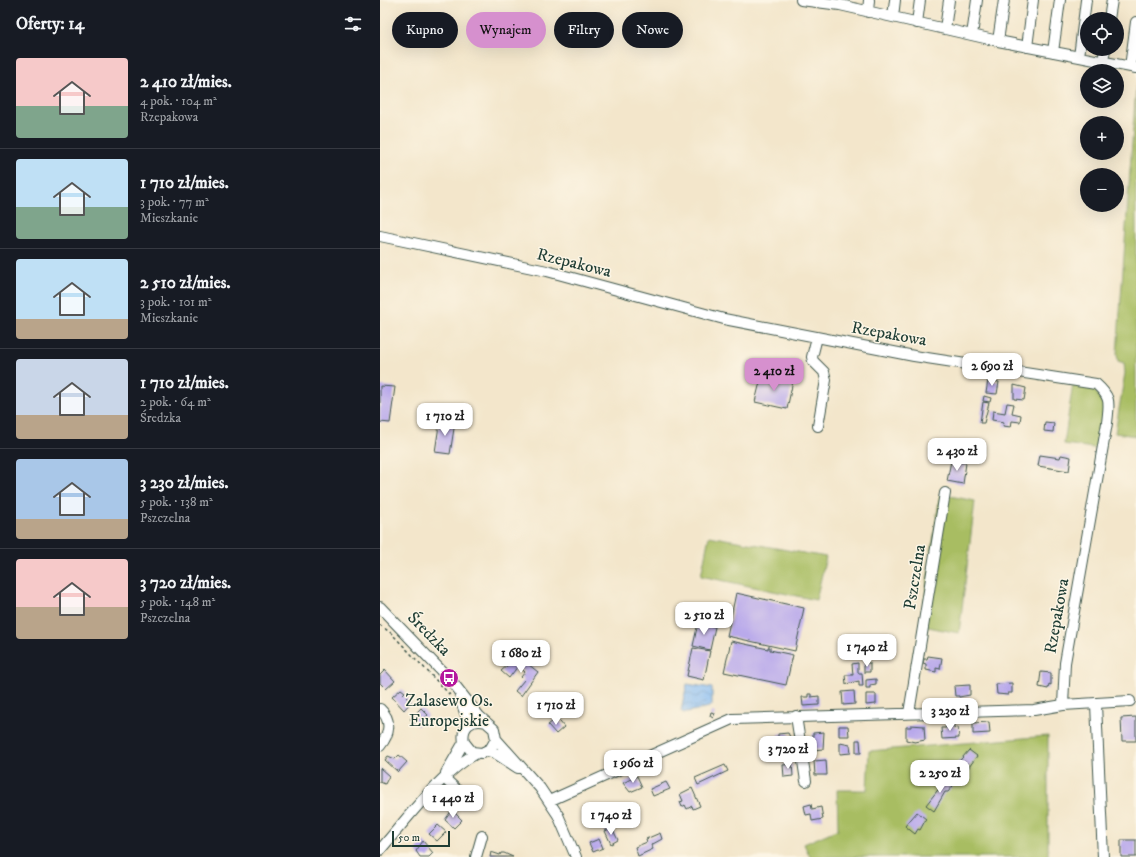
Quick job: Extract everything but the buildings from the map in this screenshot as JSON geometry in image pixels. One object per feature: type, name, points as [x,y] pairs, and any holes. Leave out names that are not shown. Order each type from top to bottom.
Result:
[{"type":"street","points":[[808,0],[840,2],[868,12],[998,41],[1133,67],[1136,22]]},
{"type":"street","points":[[868,12],[870,0]]},
{"type":"street","points":[[893,17],[896,0]]},
{"type":"street","points":[[917,23],[920,0]]},
{"type":"street","points":[[945,29],[949,0]]},
{"type":"street","points":[[972,35],[978,0]]},
{"type":"street","points":[[998,41],[1004,0]]},
{"type":"street","points":[[1027,47],[1033,0]]},
{"type":"street","points":[[1053,52],[1060,0]]},
{"type":"street","points":[[1079,57],[1086,0]]},
{"type":"street","points":[[1110,12],[1112,0]]},
{"type":"street","points":[[1103,62],[1104,56]]},
{"type":"street","name":"Rzepakowa","points":[[380,236],[548,271],[724,319],[914,356],[1096,384],[1105,392],[1109,400],[1108,422],[1065,663],[1063,705]]},
{"type":"street","points":[[817,337],[812,357],[815,364],[824,372],[826,380],[818,426]]},
{"type":"street","name":"Pszczelna","points":[[909,713],[945,493]]},
{"type":"street","name":"Średzka","points":[[380,607],[454,684],[472,708],[486,722]]},
{"type":"street","name":"Średzka","points":[[454,684],[465,711],[466,727]]},
{"type":"street","points":[[549,801],[732,719],[1034,710],[1063,705],[1130,701]]},
{"type":"street","points":[[1096,704],[1102,857]]},
{"type":"street","points":[[380,709],[385,715],[389,729],[386,739],[380,746]]},
{"type":"street","points":[[796,716],[806,781]]},
{"type":"street","points":[[444,778],[464,742],[464,732],[466,727],[475,721],[486,722],[494,728],[496,739],[530,776],[549,801],[558,815],[576,857]]},
{"type":"street","points":[[487,751],[494,744],[496,739]]},
{"type":"street","points":[[464,742],[469,750],[477,753]]},
{"type":"street","points":[[380,850],[444,778],[468,758],[477,753],[487,751],[502,757],[530,776]]},
{"type":"street","points":[[444,778],[459,792]]},
{"type":"street","points":[[476,857],[482,836]]},
{"type":"path","points":[[380,625],[391,633],[454,699]]},
{"type":"green space","points":[[1136,86],[1136,436],[1115,433],[1125,373],[1124,363],[1118,361],[1117,354]]},
{"type":"green space","points":[[1073,383],[1092,386],[1105,406],[1101,449],[1064,444]]},
{"type":"green space","points":[[940,494],[975,501],[959,633],[928,627],[920,631]]},
{"type":"green space","points":[[709,536],[826,557],[816,600],[701,576]]},
{"type":"green space","points":[[1048,736],[1048,857],[810,857],[804,844],[838,829],[837,790],[867,790],[869,751]]},
{"type":"water","points":[[687,684],[712,688],[712,705],[683,713],[681,711]]},
{"type":"place","name":"Zalasewo Os. Europejskie","points":[[449,678]]}]
